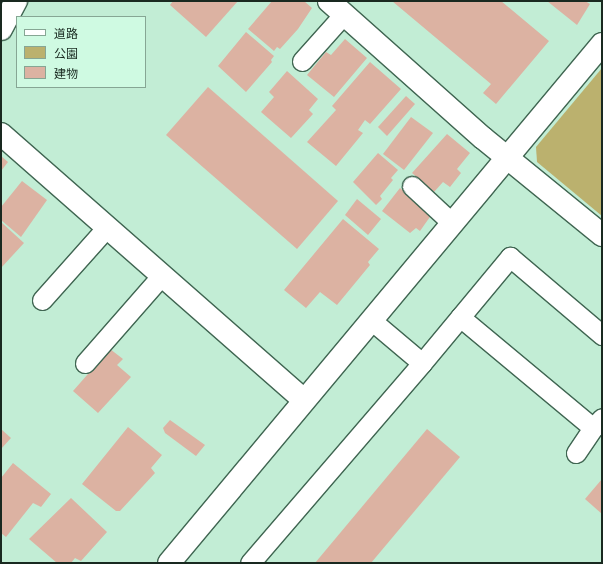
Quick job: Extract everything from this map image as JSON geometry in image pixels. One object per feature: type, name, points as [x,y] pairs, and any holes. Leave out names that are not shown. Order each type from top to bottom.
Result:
[{"type":"street","points":[[1,29],[16,1]]},
{"type":"street","points":[[337,8],[483,138],[507,156],[602,235]]},
{"type":"street","points":[[169,563],[602,44]]},
{"type":"street","points":[[1,134],[304,400]]},
{"type":"lane","points":[[302,61],[337,8]]},
{"type":"lane","points":[[412,186],[452,223]]},
{"type":"lane","points":[[42,300],[107,227]]},
{"type":"lane","points":[[250,563],[422,363],[510,257],[602,335]]},
{"type":"lane","points":[[85,362],[162,275]]},
{"type":"lane","points":[[460,317],[598,423],[576,453]]},
{"type":"lane","points":[[371,320],[422,363]]},
{"type":"green space","points":[[602,68],[602,216],[537,162],[536,147]]},
{"type":"building","points":[[173,1],[238,1],[206,37],[170,5]]},
{"type":"building","points":[[272,1],[304,1],[312,8],[298,29],[280,49],[277,47],[274,51],[248,29]]},
{"type":"building","points":[[392,1],[501,1],[549,41],[496,104],[483,93],[491,84]]},
{"type":"building","points":[[547,1],[585,1],[590,4],[577,25]]},
{"type":"building","points":[[246,32],[274,56],[271,60],[272,62],[246,92],[218,66]]},
{"type":"building","points":[[345,39],[367,58],[334,97],[307,75],[326,52],[331,55]]},
{"type":"building","points":[[370,62],[401,89],[370,124],[365,120],[358,130],[363,133],[336,166],[307,142],[336,110],[332,106]]},
{"type":"building","points":[[287,71],[318,99],[309,110],[313,114],[291,138],[261,112],[274,97],[269,92]]},
{"type":"building","points":[[208,87],[338,201],[297,249],[166,135]]},
{"type":"building","points":[[406,96],[415,104],[387,136],[378,127]]},
{"type":"building","points":[[411,117],[433,133],[404,170],[383,154]]},
{"type":"building","points":[[447,134],[470,153],[457,169],[461,173],[450,187],[443,182],[434,192],[412,173]]},
{"type":"building","points":[[378,153],[398,170],[391,178],[393,180],[380,196],[382,199],[376,205],[353,182]]},
{"type":"building","points":[[1,156],[8,162],[1,171]]},
{"type":"building","points":[[22,181],[47,200],[21,237],[1,220],[1,207]]},
{"type":"building","points":[[400,188],[432,214],[420,231],[416,228],[410,233],[382,211]]},
{"type":"building","points":[[357,199],[381,219],[368,235],[345,215]]},
{"type":"building","points":[[343,219],[379,249],[368,262],[370,265],[337,305],[320,292],[306,308],[284,290]]},
{"type":"building","points":[[1,222],[24,243],[1,268]]},
{"type":"building","points":[[110,349],[123,359],[117,365],[131,377],[98,413],[73,391]]},
{"type":"building","points":[[170,420],[205,445],[196,456],[165,433],[163,428]]},
{"type":"building","points":[[128,427],[162,455],[151,468],[155,473],[120,511],[116,511],[82,484]]},
{"type":"building","points":[[1,429],[11,438],[1,449]]},
{"type":"building","points":[[427,429],[460,457],[371,563],[315,563]]},
{"type":"building","points":[[13,463],[51,494],[41,507],[33,503],[6,537],[1,533],[1,478]]},
{"type":"building","points":[[602,479],[602,514],[585,499]]},
{"type":"building","points":[[71,498],[107,532],[81,561],[75,558],[71,563],[57,563],[29,539]]}]
